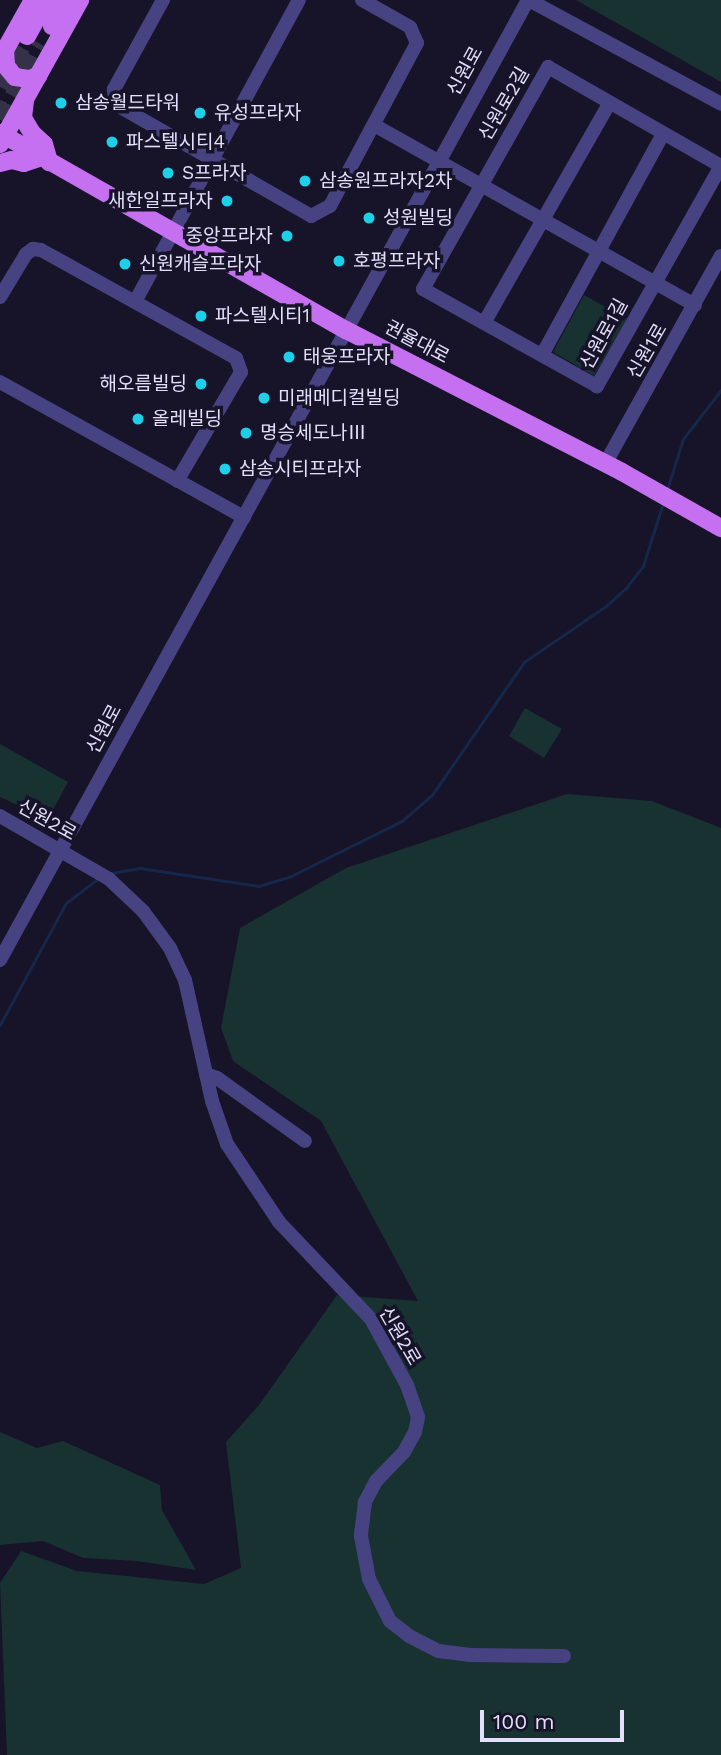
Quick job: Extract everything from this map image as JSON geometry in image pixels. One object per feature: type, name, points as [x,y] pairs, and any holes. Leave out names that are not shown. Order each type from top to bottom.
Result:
[{"type":"main road","points":[[33,0],[3,54],[6,66],[15,77],[30,79],[38,76]]},
{"type":"main road","points":[[47,0],[34,40],[66,0]]},
{"type":"main road","points":[[1,138],[80,0]]},
{"type":"main road","points":[[0,163],[12,160],[24,163],[45,160],[44,144],[32,133],[23,118],[25,97]]},
{"type":"main road","name":"권율대로","points":[[1,138],[45,160],[346,330],[643,484],[721,528]]},
{"type":"street","points":[[163,0],[114,89],[115,104],[311,216],[330,206],[417,43],[410,27],[362,0]]},
{"type":"street","points":[[136,300],[175,233],[299,0]]},
{"type":"street","points":[[528,0],[721,104]]},
{"type":"street","name":"신원로","points":[[0,960],[59,848],[200,601],[437,161],[528,0]]},
{"type":"street","name":"신원로2길","points":[[480,185],[548,67],[721,166],[655,283]]},
{"type":"street","points":[[484,323],[609,104]]},
{"type":"street","points":[[374,125],[695,306]]},
{"type":"street","points":[[542,355],[663,134]]},
{"type":"street","name":"신원로1길","points":[[480,185],[423,289],[597,386],[655,283]]},
{"type":"street","points":[[0,297],[26,254],[33,249],[41,250],[136,300],[236,358],[242,372],[177,481]]},
{"type":"street","name":"신원1로","points":[[605,464],[721,257]]},
{"type":"street","points":[[0,382],[244,517]]},
{"type":"street","name":"신원2로","points":[[0,816],[76,858],[126,893],[170,948],[185,980],[206,1074],[227,1144],[279,1222],[371,1319],[407,1385],[418,1417],[415,1432],[404,1452],[376,1481],[365,1502],[361,1536],[369,1579],[390,1621],[409,1636],[438,1651],[471,1656],[564,1656]]},
{"type":"street","points":[[206,1074],[228,1085],[305,1141]]},
{"type":"green space","points":[[576,0],[721,0],[721,82]]},
{"type":"green space","points":[[584,295],[627,319],[594,376],[553,352]]},
{"type":"green space","points":[[525,708],[562,729],[544,758],[509,736]]},
{"type":"green space","points":[[0,744],[68,782],[48,819],[0,797]]},
{"type":"green space","points":[[567,794],[652,801],[721,828],[721,1755],[7,1755],[0,1583],[21,1551],[77,1571],[204,1584],[241,1568],[226,1442],[259,1405],[337,1295],[418,1301],[321,1121],[233,1061],[221,1028],[240,928],[346,868]]},
{"type":"green space","points":[[0,1432],[37,1448],[63,1441],[160,1485],[162,1510],[196,1570],[137,1561],[83,1558],[43,1541],[0,1545]]},
{"type":"waterway","points":[[667,490],[683,439],[721,390]]},
{"type":"waterway","points":[[112,873],[140,868],[259,886],[291,876],[402,821],[432,795],[524,662],[606,606],[626,588],[643,566],[663,503]]},
{"type":"waterway","points":[[0,1025],[66,903],[99,878]]},
{"type":"tunnel","points":[[0,87],[27,36]]},
{"type":"tunnel","points":[[0,120],[42,45]]},
{"type":"place","name":"삼송월드타워","points":[[61,103]]},
{"type":"place","name":"유성프라자","points":[[200,113]]},
{"type":"place","name":"파스텔시티4","points":[[112,142]]},
{"type":"place","name":"S프라자","points":[[168,173]]},
{"type":"place","name":"삼송원프라자2차","points":[[305,181]]},
{"type":"place","name":"새한일프라자","points":[[227,201]]},
{"type":"place","name":"성원빌딩","points":[[369,218]]},
{"type":"place","name":"중앙프라자","points":[[287,236]]},
{"type":"place","name":"호평프라자","points":[[339,261]]},
{"type":"place","name":"신원캐슬프라자","points":[[125,264]]},
{"type":"place","name":"파스텔시티1","points":[[201,316]]},
{"type":"place","name":"태웅프라자","points":[[289,357]]},
{"type":"place","name":"해오름빌딩","points":[[201,384]]},
{"type":"place","name":"미래메디컬빌딩","points":[[264,398]]},
{"type":"place","name":"올레빌딩","points":[[138,419]]},
{"type":"place","name":"명승세도나Ⅲ","points":[[246,433]]},
{"type":"place","name":"삼송시티프라자","points":[[225,469]]}]
